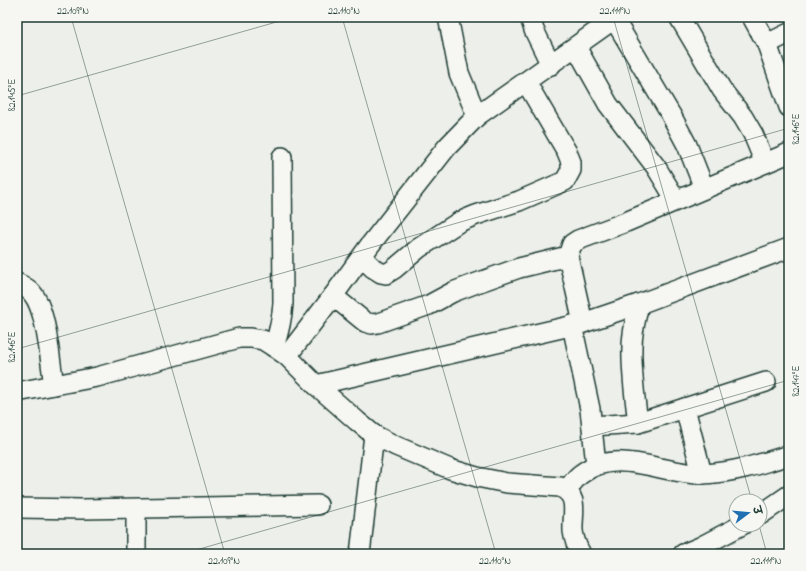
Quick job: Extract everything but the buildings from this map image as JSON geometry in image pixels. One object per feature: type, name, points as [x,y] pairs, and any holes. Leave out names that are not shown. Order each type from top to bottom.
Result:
[{"type":"street","points":[[448,17],[460,73],[477,116]]},
{"type":"street","points":[[530,17],[536,35],[551,65]]},
{"type":"street","points":[[679,17],[722,90],[743,117],[753,134],[765,163]]},
{"type":"street","points":[[752,17],[767,44],[789,107]]},
{"type":"street","points":[[280,351],[333,296],[362,256],[447,147],[477,116],[616,18],[687,145],[704,188]]},
{"type":"street","points":[[767,44],[789,33]]},
{"type":"street","points":[[576,47],[608,104],[656,167],[676,200]]},
{"type":"street","points":[[362,256],[373,268],[380,273],[386,274],[419,248],[459,222],[519,201],[565,181],[571,170],[571,162],[567,152],[526,82]]},
{"type":"street","points":[[596,465],[592,426],[568,256],[572,244],[578,240],[626,222],[789,153]]},
{"type":"street","points":[[280,351],[280,331],[283,303],[282,157]]},
{"type":"street","points":[[316,385],[578,324],[639,304],[789,248]]},
{"type":"street","points":[[333,296],[365,322],[372,324],[378,323],[429,305],[453,292],[519,268],[568,256]]},
{"type":"street","points":[[17,283],[25,286],[33,294],[38,303],[44,322],[54,385]]},
{"type":"street","points":[[638,423],[632,346],[634,324],[639,304]]},
{"type":"street","points":[[17,392],[97,377],[238,338],[263,340],[280,351],[316,385],[374,435],[420,457],[450,469],[477,477],[507,483],[560,487],[567,490],[572,495],[574,504],[573,532],[576,545],[581,554]]},
{"type":"street","points":[[592,426],[638,423],[766,382]]},
{"type":"street","points":[[685,408],[702,474]]},
{"type":"street","points":[[360,554],[374,435]]},
{"type":"street","points":[[567,490],[580,475],[596,465],[611,462],[627,462],[702,474],[741,469],[789,455]]},
{"type":"street","points":[[768,509],[789,496]]},
{"type":"street","points":[[17,508],[136,509],[318,505]]},
{"type":"street","points":[[136,509],[136,554]]},
{"type":"street","points":[[683,554],[728,532]]}]
